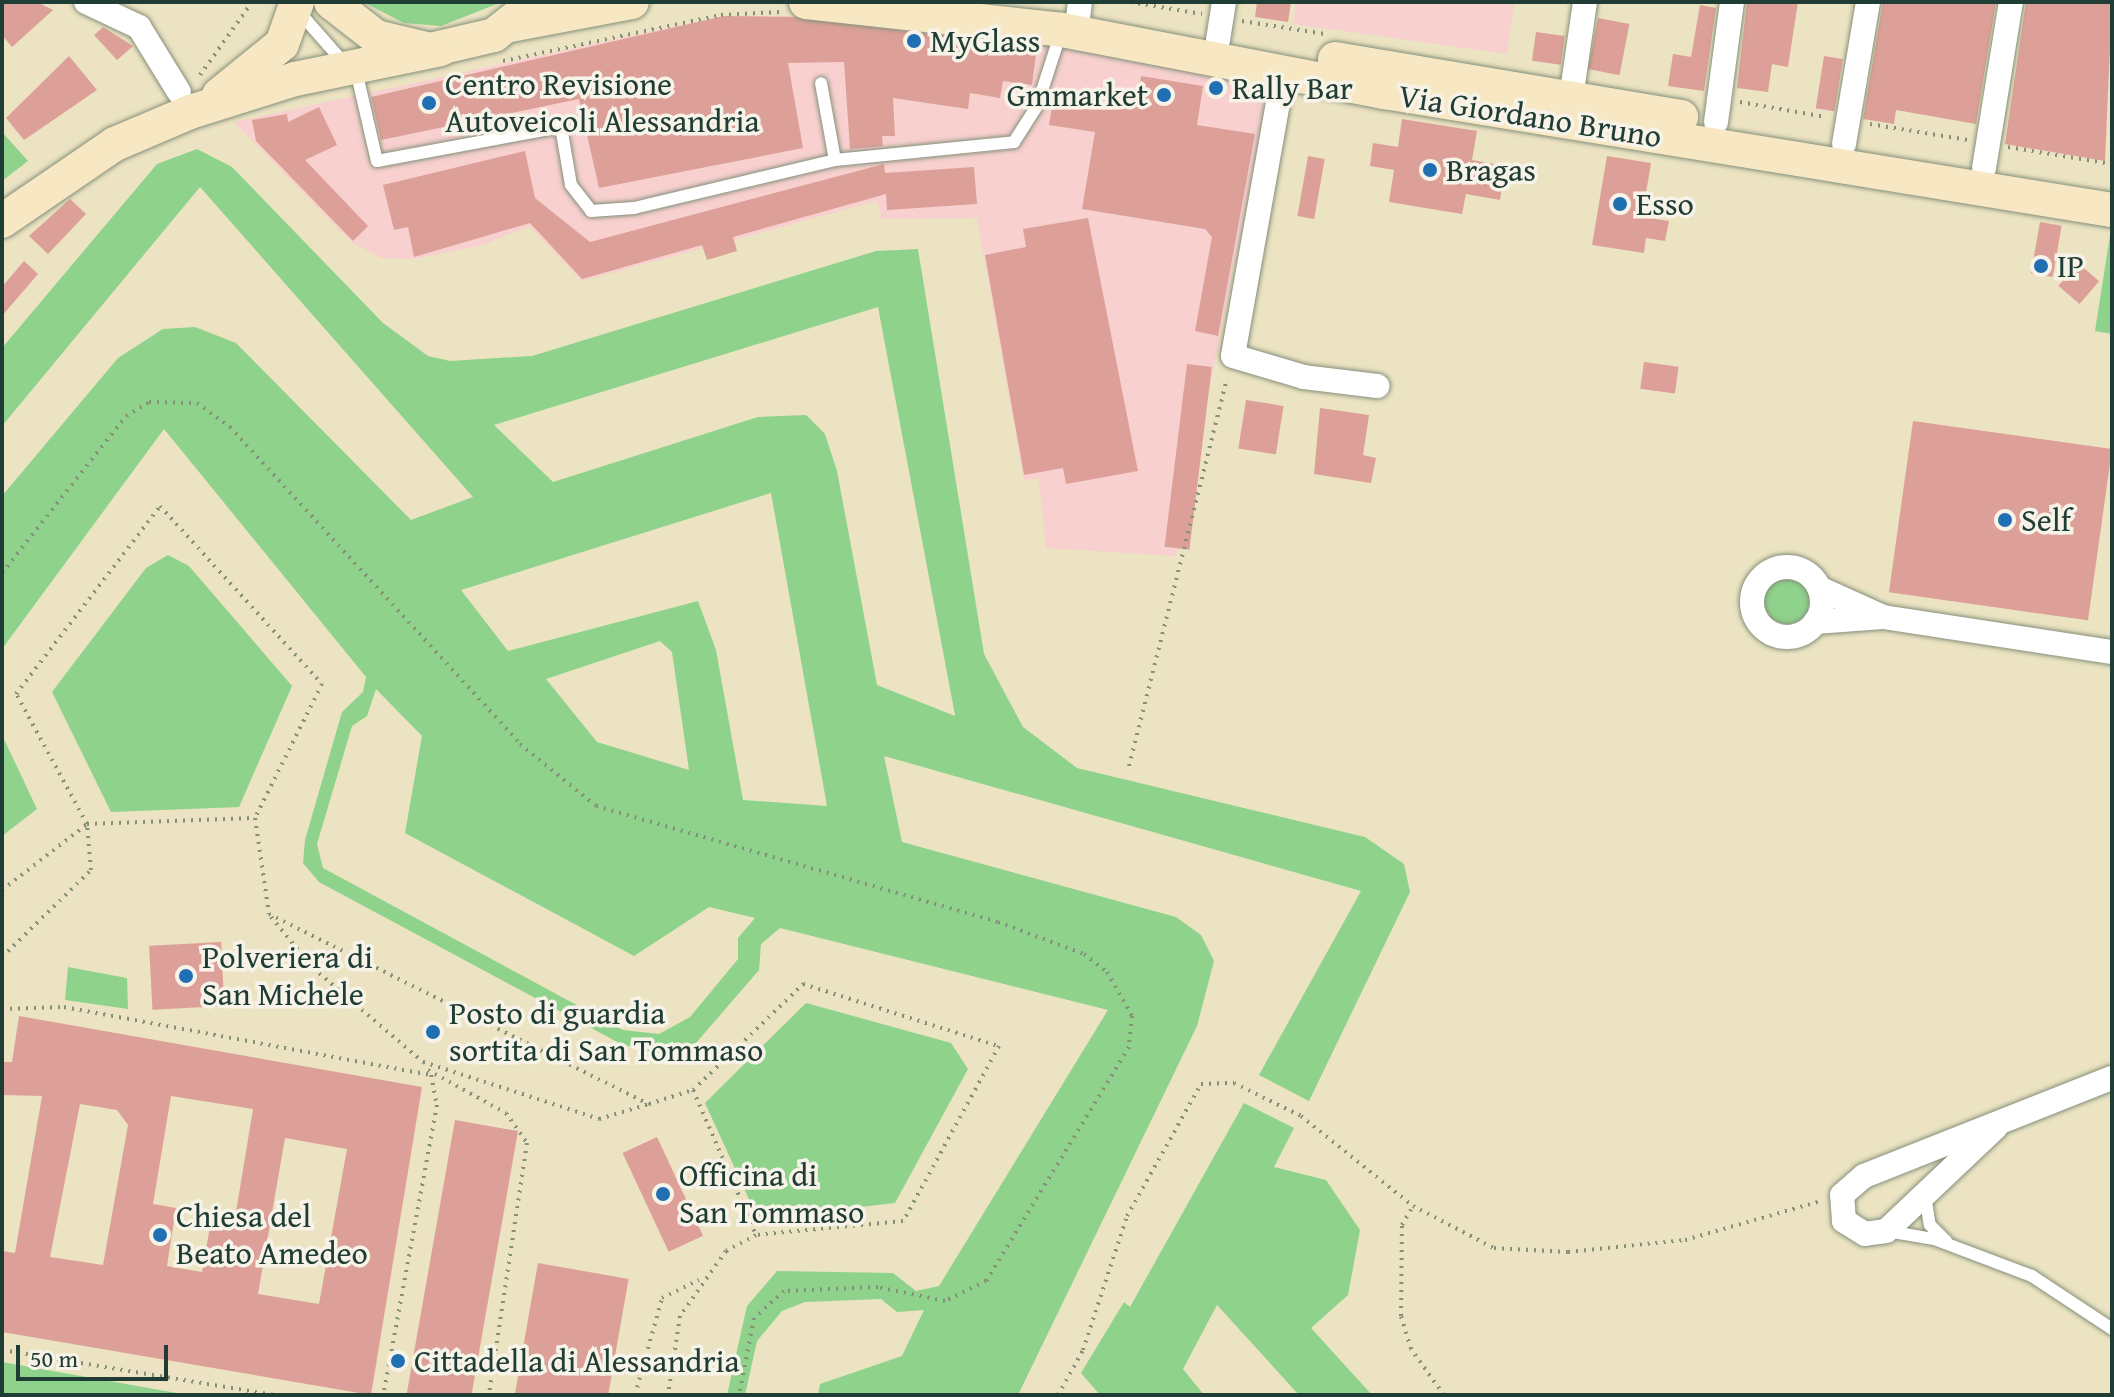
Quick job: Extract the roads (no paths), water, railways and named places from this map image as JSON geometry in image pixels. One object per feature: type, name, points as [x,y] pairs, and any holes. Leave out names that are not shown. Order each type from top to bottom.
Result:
[{"type":"main road","points":[[2,221],[115,144],[282,44],[297,2]]},
{"type":"main road","points":[[331,2],[376,37],[441,49]]},
{"type":"main road","points":[[510,26],[536,2]]},
{"type":"main road","points":[[191,100],[441,49],[510,26],[632,2]]},
{"type":"main road","name":"Via Giordano Bruno","points":[[987,2],[2112,188]]},
{"type":"main road","name":"Via Giordano Bruno","points":[[798,7],[1073,17],[1384,92],[2112,210]]},
{"type":"street","points":[[86,2],[139,27],[191,100]]},
{"type":"street","points":[[1218,40],[1224,2]]},
{"type":"street","points":[[1571,98],[1585,2]]},
{"type":"street","points":[[1716,122],[1732,2]]},
{"type":"street","points":[[1844,144],[1868,2]]},
{"type":"street","points":[[1984,168],[2011,2]]},
{"type":"street","points":[[1284,69],[1233,356],[1304,377],[1377,386]]},
{"type":"street","points":[[1883,617],[1819,588],[1802,571],[1778,568],[1758,582],[1752,603],[1758,623],[1776,635],[1798,635],[1815,622],[1883,617],[2112,652]]},
{"type":"street","points":[[1815,622],[1819,588]]},
{"type":"street","points":[[1996,1127],[1886,1231],[1850,1228],[1840,1212],[1842,1195],[1864,1176],[1996,1127],[2112,1078]]},
{"type":"lane","points":[[297,2],[342,69],[363,91],[377,161],[561,127],[571,185],[591,211],[634,208],[835,160],[1014,142],[1037,106],[1073,17]]},
{"type":"lane","points":[[821,83],[835,160]]},
{"type":"lane","points":[[1925,1195],[1930,1225],[1956,1246]]},
{"type":"lane","points":[[1886,1231],[1956,1246],[2032,1276],[2112,1329]]},
{"type":"place","name":"MyGlass","points":[[914,41]]},
{"type":"place","name":"Rally Bar","points":[[1216,88]]},
{"type":"place","name":"Gmmarket","points":[[1164,95]]},
{"type":"place","name":"Centro Revisione Autoveicoli Alessandria","points":[[429,103]]},
{"type":"place","name":"Bragas","points":[[1430,170]]},
{"type":"place","name":"Esso","points":[[1620,204]]},
{"type":"place","name":"IP","points":[[2041,266]]},
{"type":"place","name":"Self","points":[[2005,520]]},
{"type":"place","name":"Polveriera di San Michele","points":[[186,976]]},
{"type":"place","name":"Posto di guardia sortita di San Tommaso","points":[[433,1032]]},
{"type":"place","name":"Officina di San Tommaso","points":[[663,1194]]},
{"type":"place","name":"Chiesa del Beato Amedeo","points":[[160,1235]]},
{"type":"place","name":"Cittadella di Alessandria","points":[[398,1361]]}]
